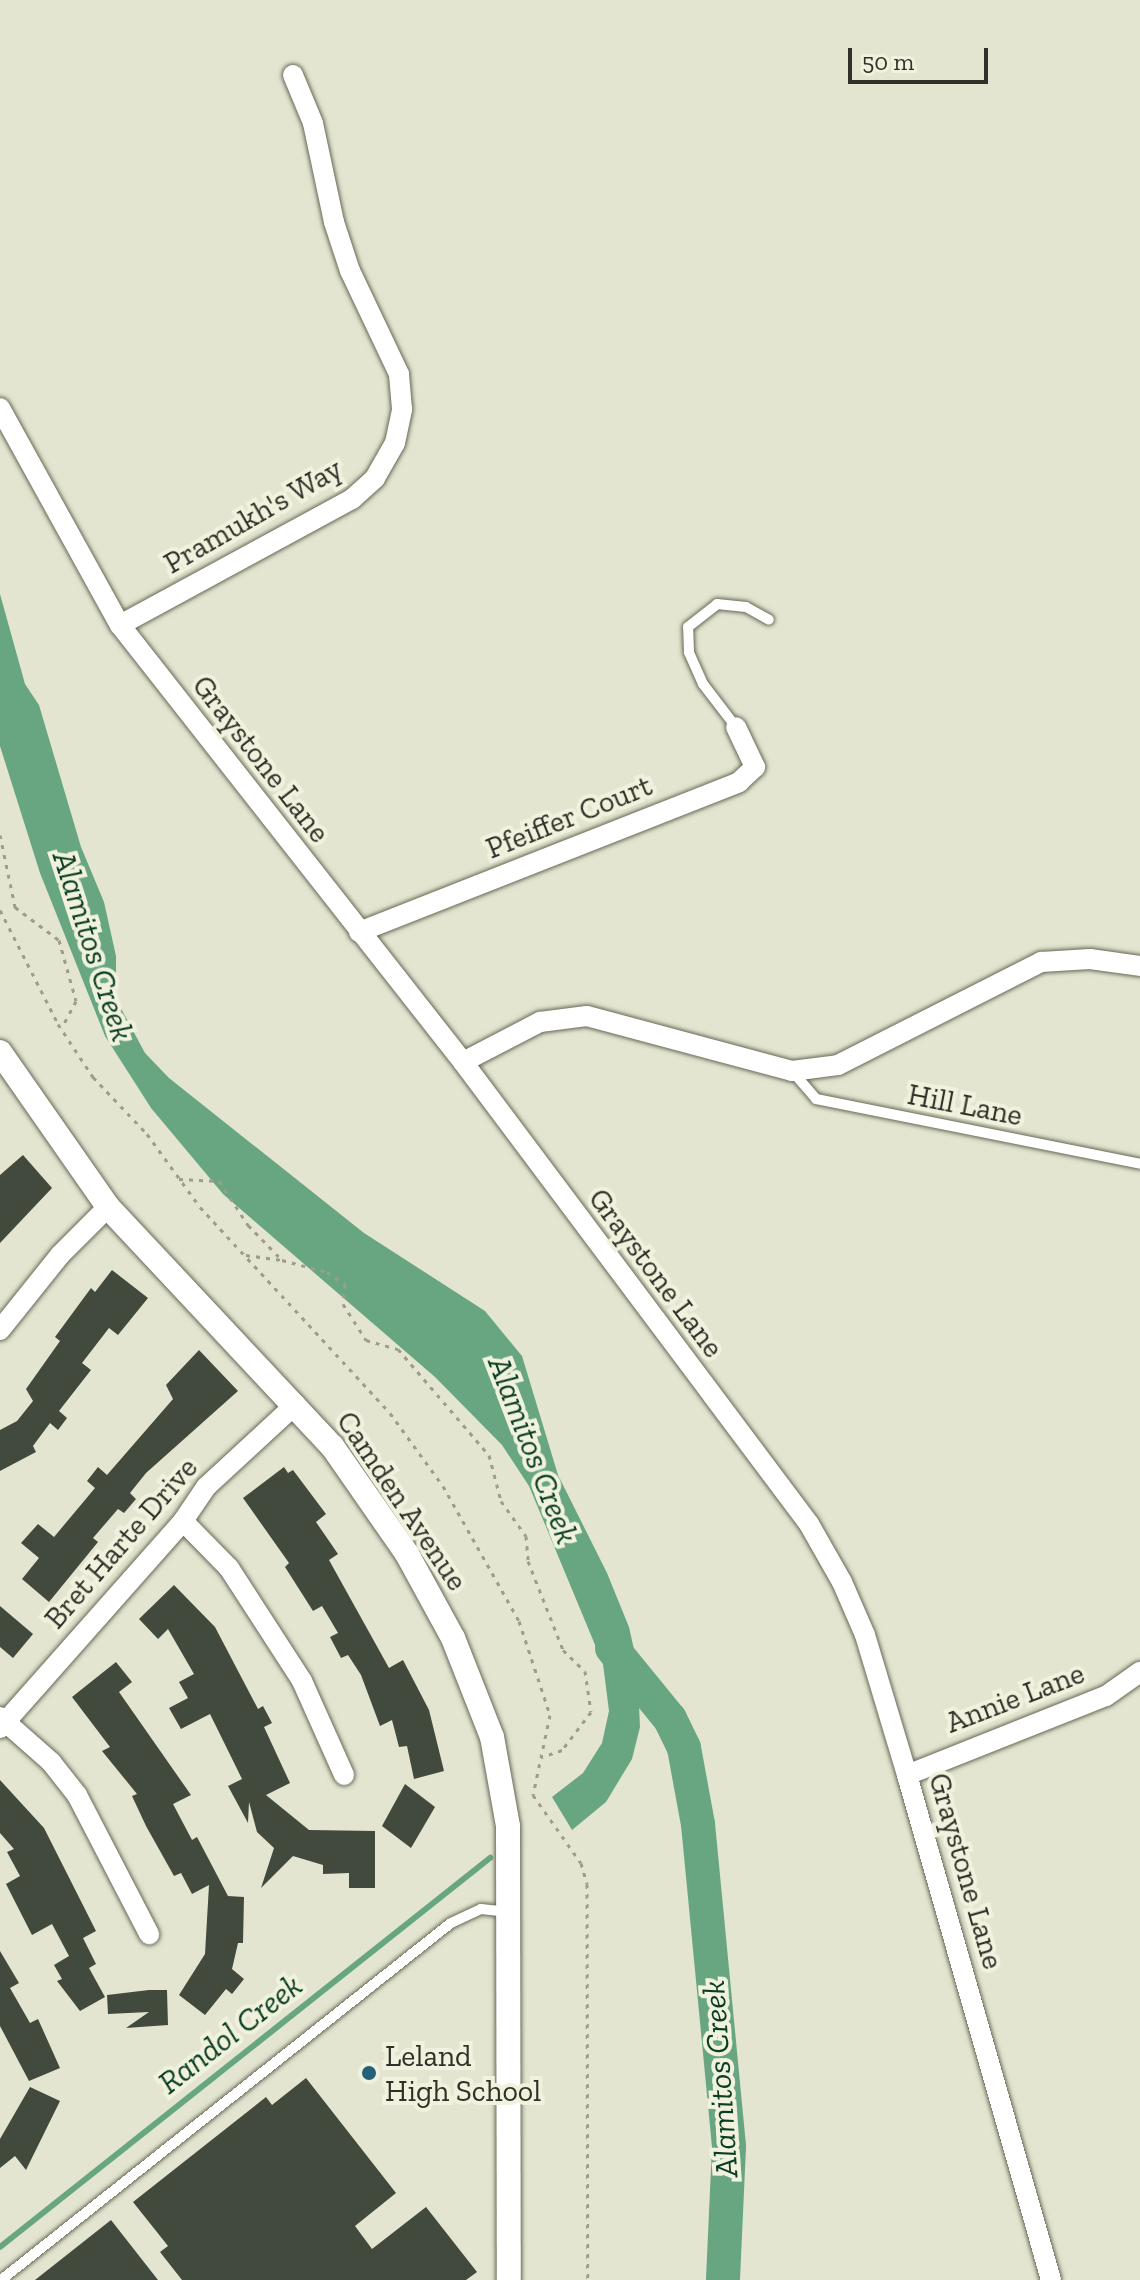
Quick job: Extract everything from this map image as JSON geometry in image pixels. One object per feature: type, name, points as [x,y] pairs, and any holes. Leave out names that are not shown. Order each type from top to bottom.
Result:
[{"type":"street","name":"Pramukh's Way","points":[[120,625],[352,499],[375,478],[395,443],[402,409],[399,374],[350,271],[334,222],[313,123],[293,75]]},
{"type":"street","name":"Graystone Lane","points":[[0,408],[120,625],[463,1062],[809,1524],[865,1635],[1051,2280]]},
{"type":"street","name":"Pfeiffer Court","points":[[359,932],[739,782],[755,767],[736,727]]},
{"type":"street","points":[[463,1062],[540,1022],[587,1016],[792,1071],[838,1065],[1041,962],[1090,959],[1140,966]]},
{"type":"street","name":"Camden Avenue","points":[[0,1052],[108,1207],[296,1404],[367,1494],[453,1638],[492,1737],[507,1816],[511,1912],[509,2280]]},
{"type":"street","points":[[0,1330],[60,1255],[108,1207]]},
{"type":"street","name":"Bret Harte Drive","points":[[2,1722],[183,1521],[206,1487],[296,1404]]},
{"type":"street","points":[[183,1521],[229,1568],[302,1681],[344,1775]]},
{"type":"street","name":"Annie Lane","points":[[907,1775],[1106,1696],[1140,1672]]},
{"type":"street","points":[[2,1722],[51,1762],[77,1795],[149,1934]]},
{"type":"lane","points":[[736,727],[703,684],[689,652],[688,627],[717,604],[746,607],[769,620]]},
{"type":"lane","name":"Hill Lane","points":[[792,1071],[816,1099],[1140,1164]]},
{"type":"lane","points":[[1,2280],[451,1923],[481,1909],[511,1912]]},
{"type":"path","points":[[0,835],[15,907],[59,940],[76,1001],[61,1029]]},
{"type":"path","points":[[179,1179],[199,1177],[226,1187],[248,1225],[282,1260]]},
{"type":"path","points":[[244,1255],[282,1260],[327,1272],[345,1284],[343,1304],[366,1340],[398,1349],[489,1455],[501,1501],[526,1536],[528,1561],[563,1650],[585,1671],[591,1712],[562,1750],[540,1757]]},
{"type":"water","points":[[0,594],[25,684],[39,705],[81,847],[104,902],[116,956],[116,999],[145,1053],[169,1078],[364,1233],[485,1311],[522,1356],[558,1475],[607,1573],[629,1627],[637,1663],[640,1727],[632,1759],[606,1802],[572,1830],[552,1797],[583,1773],[602,1743],[609,1711],[603,1664],[529,1486],[502,1445],[435,1377],[223,1194],[151,1108],[105,1036],[40,873],[0,746]]},
{"type":"building","points":[[23,1155],[52,1188],[0,1243],[0,1175]]},
{"type":"building","points":[[112,1270],[148,1298],[118,1335],[109,1328],[82,1363],[91,1370],[59,1411],[67,1418],[58,1430],[50,1423],[33,1446],[36,1452],[0,1471],[0,1430],[17,1421],[33,1401],[26,1389],[60,1341],[55,1337],[91,1288],[95,1292]]},
{"type":"building","points":[[199,1350],[238,1391],[146,1473],[130,1493],[136,1499],[124,1513],[118,1509],[93,1538],[98,1542],[49,1602],[22,1579],[39,1558],[21,1543],[38,1524],[54,1537],[95,1488],[87,1481],[98,1467],[107,1475],[173,1399],[166,1385]]},
{"type":"building","points":[[284,1467],[288,1473],[293,1470],[326,1514],[316,1522],[338,1554],[329,1560],[389,1668],[403,1660],[429,1710],[444,1771],[414,1779],[407,1746],[399,1747],[392,1720],[380,1726],[361,1675],[348,1655],[341,1658],[330,1637],[338,1633],[322,1606],[313,1611],[285,1567],[289,1563],[243,1498]]},
{"type":"building","points":[[174,1585],[215,1627],[258,1709],[263,1706],[272,1723],[264,1727],[290,1783],[266,1795],[309,1830],[375,1831],[375,1888],[349,1888],[349,1873],[323,1874],[323,1865],[293,1856],[261,1888],[274,1848],[257,1832],[249,1802],[248,1823],[228,1786],[242,1779],[210,1714],[181,1729],[169,1708],[188,1698],[179,1682],[194,1674],[168,1629],[158,1639],[139,1619]]},
{"type":"building","points":[[0,1606],[33,1634],[13,1658],[0,1647]]},
{"type":"building","points":[[116,1662],[132,1682],[119,1692],[191,1795],[173,1804],[192,1840],[197,1837],[228,1896],[244,1897],[243,1943],[238,1943],[232,1969],[244,1979],[232,1994],[226,1989],[205,2015],[179,1995],[205,1954],[209,1885],[192,1894],[181,1873],[174,1876],[132,1796],[137,1794],[102,1751],[110,1747],[72,1697]]},
{"type":"building","points":[[0,1780],[44,1828],[96,1931],[83,1938],[96,1964],[89,1968],[105,1997],[80,2011],[57,1981],[62,1979],[54,1965],[69,1956],[52,1924],[32,1935],[6,1884],[20,1876],[7,1852],[14,1849],[0,1833]]},
{"type":"building","points":[[405,1784],[435,1807],[411,1848],[382,1826]]},
{"type":"building","points":[[0,1951],[19,1983],[10,1988],[30,2023],[38,2019],[60,2068],[29,2081],[0,2026]]},
{"type":"building","points":[[167,1990],[168,2025],[126,2028],[149,2012],[108,2014],[107,1995]]},
{"type":"building","points":[[306,2078],[396,2193],[355,2226],[372,2249],[426,2207],[477,2272],[466,2280],[182,2280],[160,2252],[168,2246],[133,2202],[266,2097],[272,2105]]},
{"type":"building","points":[[30,2087],[60,2101],[26,2170],[15,2156],[0,2168],[0,2139]]},
{"type":"building","points":[[111,2220],[158,2280],[35,2280]]},
{"type":"waterway","name":"Alamitos Creek","points":[[612,1648],[670,1719],[684,1748],[698,1824],[729,2147],[723,2280]]},
{"type":"waterway","name":"Randol Creek","points":[[0,2247],[490,1858]]},
{"type":"place","name":"Leland High School","points":[[369,2073]]}]
